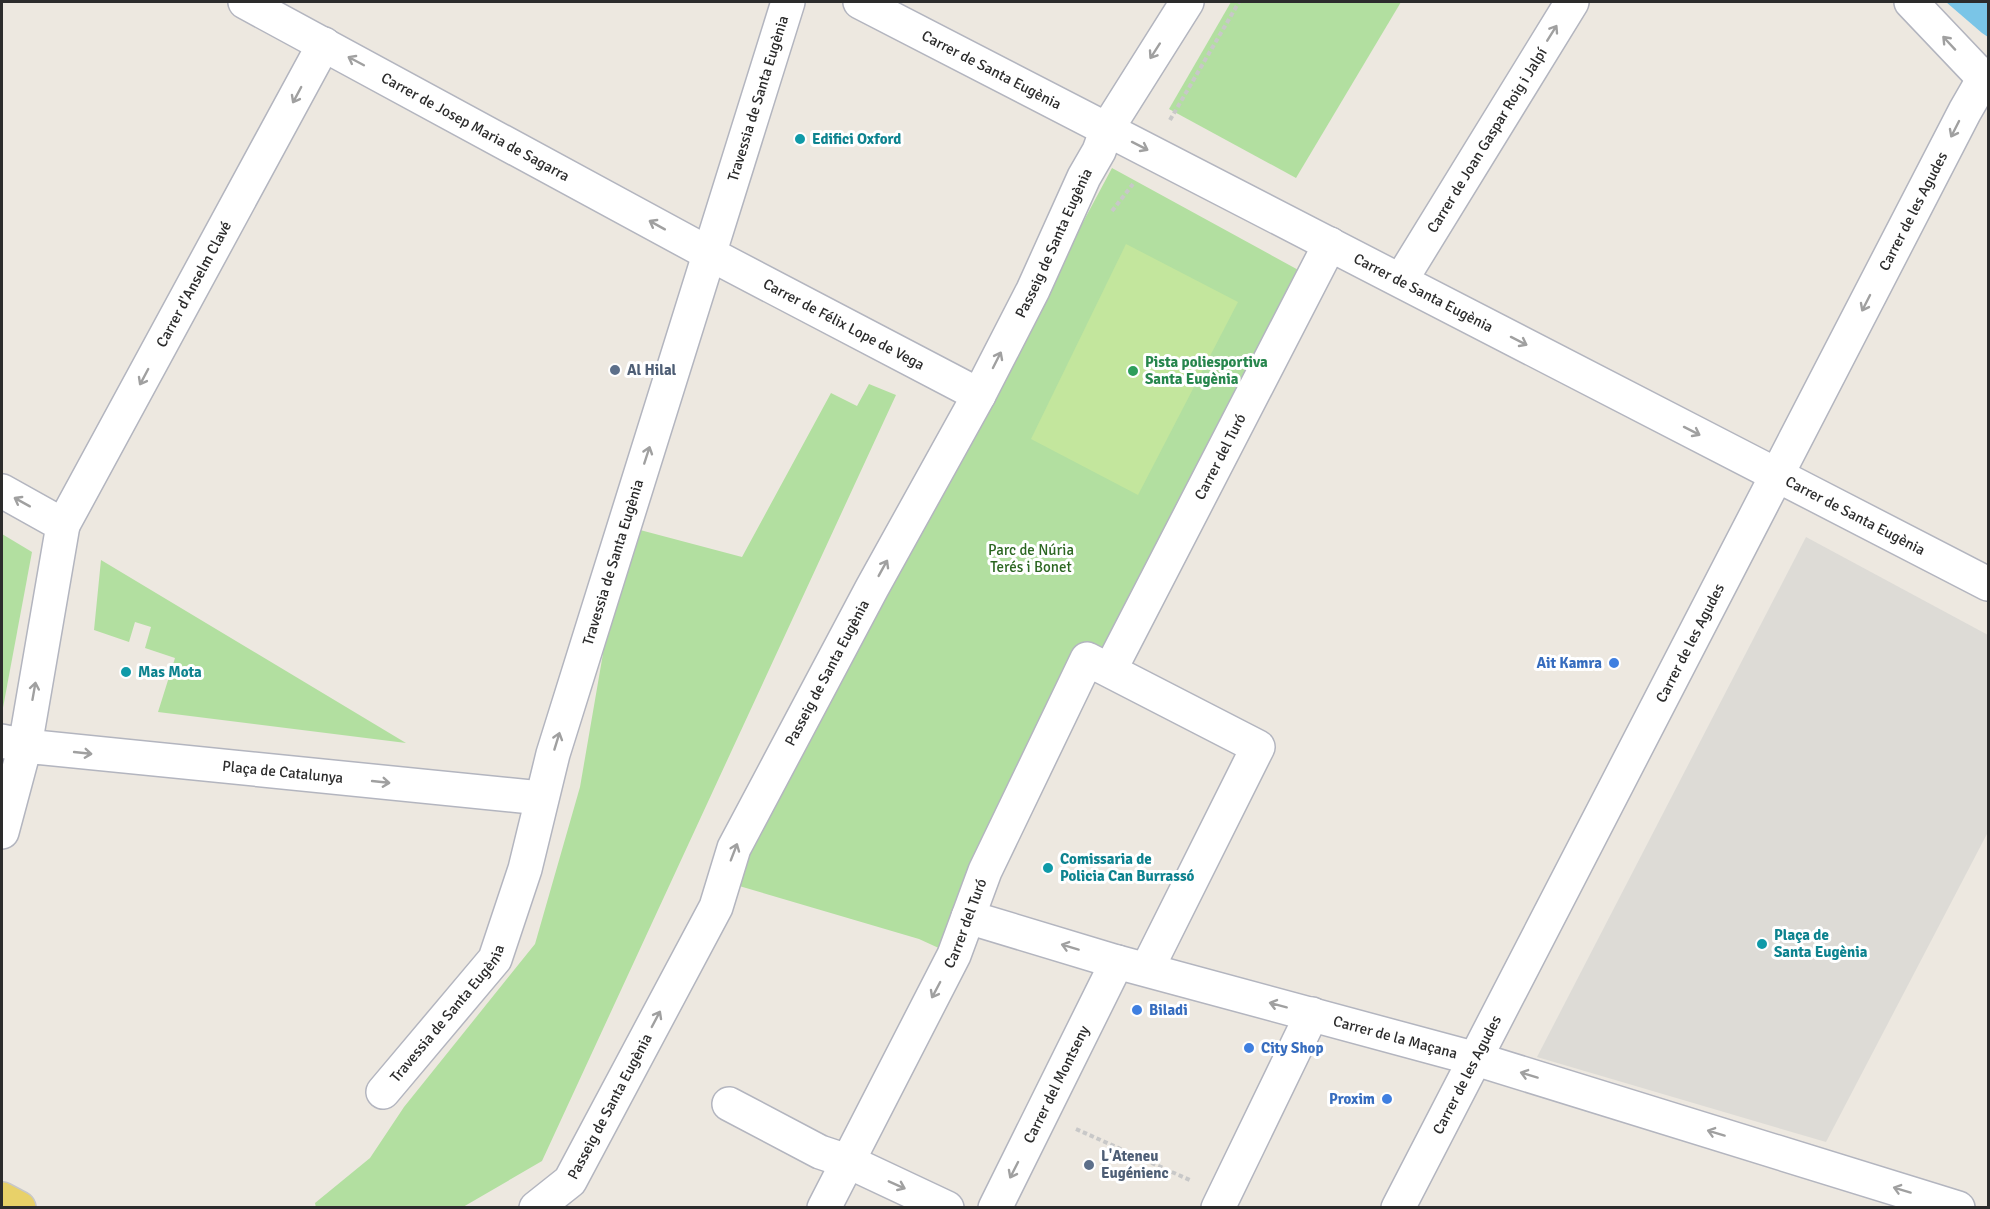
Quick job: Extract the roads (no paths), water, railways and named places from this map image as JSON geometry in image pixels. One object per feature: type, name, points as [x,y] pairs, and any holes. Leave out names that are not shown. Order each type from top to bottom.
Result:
[{"type":"main road","points":[[2,1199],[20,1208]]},
{"type":"street","name":"Carrer de Josep Maria de Sagarra","points":[[245,2],[708,253]]},
{"type":"street","name":"Travessia de Santa Eugènia","points":[[383,1092],[495,958],[525,869],[553,754],[788,2]]},
{"type":"street","name":"Carrer de Santa Eugènia","points":[[862,2],[1989,584]]},
{"type":"street","name":"Passeig de Santa Eugènia","points":[[536,1208],[570,1181],[716,907],[734,848],[872,588],[979,395],[1033,290],[1084,177],[1099,151],[1107,129],[1187,2]]},
{"type":"street","name":"Carrer de Joan Gaspar Roig i Jalpí","points":[[1401,280],[1572,2]]},
{"type":"street","points":[[1911,2],[1987,78]]},
{"type":"street","name":"Carrer d'Anselm Clavé","points":[[63,525],[324,44]]},
{"type":"street","name":"Carrer de les Agudes","points":[[1398,1208],[1965,111],[1987,78]]},
{"type":"street","name":"Carrer del Turó","points":[[1110,670],[1330,244]]},
{"type":"street","name":"Carrer de Félix Lope de Vega","points":[[708,253],[979,395]]},
{"type":"street","points":[[2,490],[63,525],[13,744],[2,832]]},
{"type":"street","name":"Carrer del Turó","points":[[824,1208],[954,955],[985,871],[1087,659],[1258,747],[1132,965]]},
{"type":"street","name":"Plaça de Catalunya","points":[[13,744],[541,798]]},
{"type":"street","name":"Carrer de la Maçana","points":[[968,917],[1132,965],[1476,1059],[1958,1208]]},
{"type":"street","name":"Carrer del Montseny","points":[[995,1208],[1132,965]]},
{"type":"street","points":[[1218,1208],[1312,1014]]},
{"type":"street","points":[[729,1104],[820,1152],[847,1161],[947,1208]]},
{"type":"water","points":[[1946,2],[1988,2],[1988,37],[1982,33]]},
{"type":"place","name":"Edifici Oxford","points":[[800,139]]},
{"type":"place","name":"Al Hilal","points":[[615,370]]},
{"type":"place","name":"Pista poliesportiva Santa Eugènia","points":[[1133,371]]},
{"type":"place","name":"Ait Kamra","points":[[1614,663]]},
{"type":"place","name":"Mas Mota","points":[[126,672]]},
{"type":"place","name":"Comissaria de Policia Can Burrassó","points":[[1048,868]]},
{"type":"place","name":"Plaça de Santa Eugènia","points":[[1762,944]]},
{"type":"place","name":"Biladi","points":[[1137,1010]]},
{"type":"place","name":"City Shop","points":[[1249,1048]]},
{"type":"place","name":"Proxim","points":[[1387,1099]]},
{"type":"place","name":"L'Ateneu Eugénienc","points":[[1089,1165]]},
{"type":"park label","name":"Parc de Núria Terés i Bonet","points":[[1031,558]]}]
